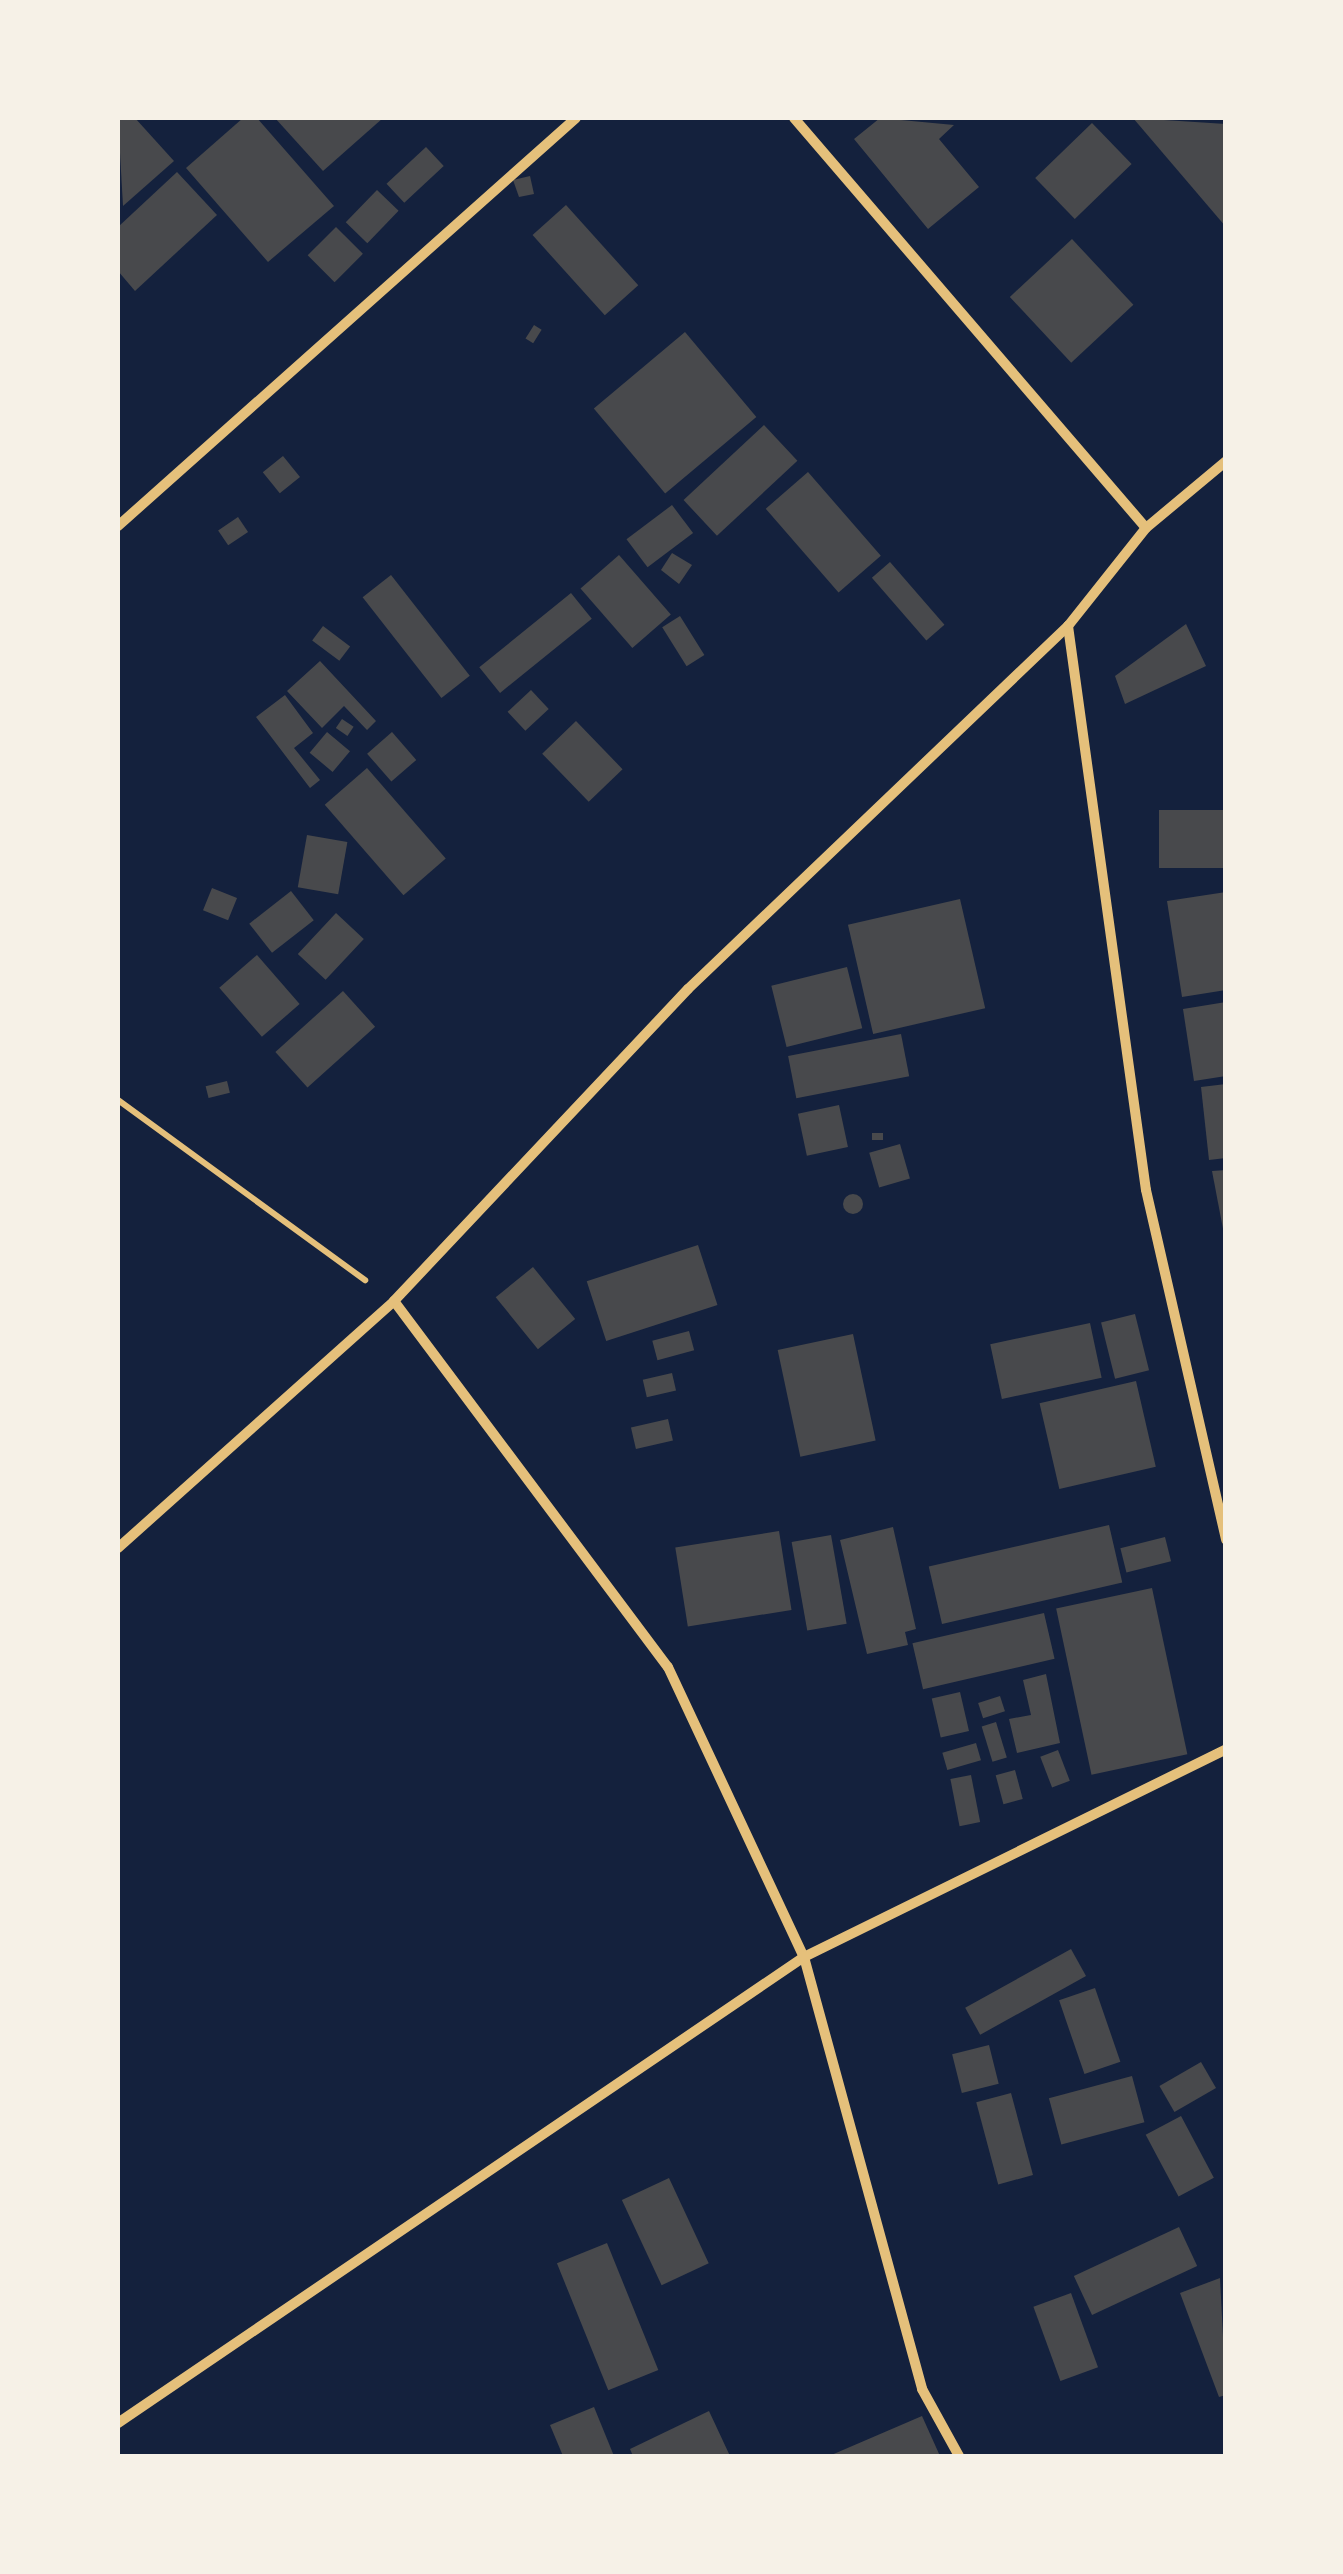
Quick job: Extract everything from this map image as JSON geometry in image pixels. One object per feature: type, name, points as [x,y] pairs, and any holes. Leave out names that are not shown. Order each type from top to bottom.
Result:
[{"type":"street","points":[[118,526],[576,118]]},
{"type":"street","points":[[794,118],[1146,528]]},
{"type":"street","points":[[118,1548],[394,1301],[688,989],[1068,626],[1146,528],[1226,461]]},
{"type":"street","points":[[1068,626],[1146,1190],[1226,1540]]},
{"type":"street","points":[[394,1301],[668,1667],[804,1957],[922,2389],[959,2456]]},
{"type":"street","points":[[118,2423],[804,1957],[1226,1749]]},
{"type":"path","points":[[118,1100],[394,1301]]},
{"type":"building","points":[[118,118],[135,118],[174,161],[123,206]]},
{"type":"building","points":[[243,118],[257,118],[334,206],[268,262],[186,168]]},
{"type":"building","points":[[275,118],[383,118],[323,171]]},
{"type":"building","points":[[880,118],[954,125],[939,139],[979,187],[928,229],[854,139]]},
{"type":"building","points":[[1133,118],[1226,124],[1226,227]]},
{"type":"building","points":[[1092,123],[1132,164],[1075,219],[1035,178]]},
{"type":"building","points":[[426,147],[444,166],[404,203],[387,184]]},
{"type":"building","points":[[177,172],[217,215],[135,291],[118,271],[118,227]]},
{"type":"building","points":[[530,176],[534,194],[519,197],[513,180]]},
{"type":"building","points":[[377,190],[399,211],[367,243],[346,222]]},
{"type":"building","points":[[566,205],[638,285],[605,315],[533,235]]},
{"type":"building","points":[[336,227],[363,254],[335,282],[308,255]]},
{"type":"building","points":[[1072,239],[1133,305],[1071,363],[1010,297]]},
{"type":"building","points":[[534,325],[542,330],[533,343],[526,339]]},
{"type":"building","points":[[685,332],[756,417],[665,494],[594,408]]},
{"type":"building","points":[[764,425],[797,461],[717,536],[684,500]]},
{"type":"building","points":[[283,456],[300,477],[280,493],[263,472]]},
{"type":"building","points":[[808,472],[881,556],[839,593],[766,509]]},
{"type":"building","points":[[672,505],[693,533],[648,567],[626,539]]},
{"type":"building","points":[[238,517],[248,532],[228,545],[218,530]]},
{"type":"building","points":[[672,553],[692,565],[679,584],[661,570]]},
{"type":"building","points":[[619,555],[671,615],[632,648],[581,588]]},
{"type":"building","points":[[890,562],[944,625],[926,640],[872,578]]},
{"type":"building","points":[[391,575],[470,676],[441,698],[363,597]]},
{"type":"building","points":[[571,593],[592,619],[500,693],[479,667]]},
{"type":"building","points":[[680,616],[704,655],[687,666],[662,627]]},
{"type":"building","points":[[1186,624],[1206,666],[1125,704],[1115,676]]},
{"type":"building","points":[[323,626],[350,646],[339,661],[312,640]]},
{"type":"building","points":[[320,661],[376,721],[367,730],[344,706],[322,728],[287,691]]},
{"type":"building","points":[[531,690],[549,709],[525,731],[508,712]]},
{"type":"building","points":[[285,695],[313,733],[294,748],[320,780],[310,788],[256,717]]},
{"type":"building","points":[[342,719],[354,727],[347,736],[336,728]]},
{"type":"building","points":[[576,721],[623,769],[589,802],[542,754]]},
{"type":"building","points":[[327,732],[350,751],[333,772],[310,753]]},
{"type":"building","points":[[392,732],[416,760],[391,782],[367,754]]},
{"type":"building","points":[[367,768],[446,859],[403,895],[325,805]]},
{"type":"building","points":[[1159,810],[1226,810],[1226,868],[1159,868]]},
{"type":"building","points":[[307,835],[347,842],[338,894],[298,887]]},
{"type":"building","points":[[212,888],[237,898],[228,920],[203,910]]},
{"type":"building","points":[[291,891],[314,920],[272,953],[249,924]]},
{"type":"building","points":[[1226,892],[1226,990],[1182,997],[1167,901]]},
{"type":"building","points":[[960,899],[985,1008],[873,1034],[848,925]]},
{"type":"building","points":[[336,913],[364,939],[326,980],[298,954]]},
{"type":"building","points":[[257,955],[300,1004],[262,1037],[219,988]]},
{"type":"building","points":[[847,967],[862,1028],[787,1047],[771,986]]},
{"type":"building","points":[[343,991],[375,1027],[307,1088],[275,1052]]},
{"type":"building","points":[[1226,1002],[1226,1076],[1194,1081],[1183,1009]]},
{"type":"building","points":[[901,1034],[909,1076],[796,1098],[788,1056]]},
{"type":"building","points":[[227,1081],[230,1093],[209,1098],[206,1086]]},
{"type":"building","points":[[1226,1084],[1226,1158],[1209,1160],[1201,1087]]},
{"type":"building","points":[[839,1105],[848,1147],[807,1156],[798,1114]]},
{"type":"building","points":[[872,1133],[883,1133],[883,1140],[872,1140]]},
{"type":"building","points":[[900,1144],[910,1179],[879,1187],[869,1153]]},
{"type":"building","points":[[1226,1170],[1226,1234],[1224,1234],[1212,1171]]},
{"type":"building","points":[[849,1194],[857,1194],[863,1204],[857,1214],[849,1214],[843,1208],[843,1200]]},
{"type":"building","points":[[698,1245],[717,1305],[606,1341],[587,1281]]},
{"type":"building","points":[[533,1267],[575,1319],[538,1349],[496,1297]]},
{"type":"building","points":[[1135,1314],[1149,1370],[1115,1379],[1101,1322]]},
{"type":"building","points":[[1090,1323],[1102,1378],[1002,1399],[990,1344]]},
{"type":"building","points":[[689,1331],[694,1350],[657,1360],[652,1341]]},
{"type":"building","points":[[853,1334],[876,1441],[800,1457],[778,1350]]},
{"type":"building","points":[[672,1373],[676,1391],[647,1397],[643,1380]]},
{"type":"building","points":[[1136,1381],[1156,1467],[1059,1489],[1040,1403]]},
{"type":"building","points":[[668,1419],[673,1440],[636,1449],[631,1428]]},
{"type":"building","points":[[1109,1525],[1122,1582],[942,1624],[929,1567]]},
{"type":"building","points":[[893,1527],[916,1629],[905,1632],[908,1645],[867,1654],[840,1540]]},
{"type":"building","points":[[779,1531],[792,1610],[688,1626],[675,1547]]},
{"type":"building","points":[[831,1535],[847,1624],[807,1631],[792,1542]]},
{"type":"building","points":[[1165,1537],[1171,1561],[1126,1572],[1120,1548]]},
{"type":"building","points":[[1152,1588],[1187,1754],[1091,1775],[1056,1608]]},
{"type":"building","points":[[1044,1613],[1055,1659],[923,1689],[912,1643]]},
{"type":"building","points":[[1046,1674],[1060,1743],[1017,1753],[1009,1719],[1031,1715],[1023,1680]]},
{"type":"building","points":[[960,1692],[969,1731],[941,1737],[932,1699]]},
{"type":"building","points":[[1000,1696],[1005,1711],[983,1718],[978,1703]]},
{"type":"building","points":[[996,1722],[1007,1757],[992,1762],[982,1726]]},
{"type":"building","points":[[976,1743],[981,1760],[947,1770],[942,1753]]},
{"type":"building","points":[[1058,1750],[1070,1781],[1052,1788],[1040,1757]]},
{"type":"building","points":[[1015,1770],[1023,1799],[1003,1804],[996,1775]]},
{"type":"building","points":[[971,1775],[980,1822],[960,1826],[950,1779]]},
{"type":"building","points":[[1071,1949],[1086,1976],[980,2035],[965,2008]]},
{"type":"building","points":[[1095,1988],[1120,2062],[1084,2074],[1059,2000]]},
{"type":"building","points":[[989,2045],[999,2084],[962,2093],[952,2054]]},
{"type":"building","points":[[1201,2062],[1216,2088],[1174,2112],[1159,2086]]},
{"type":"building","points":[[1132,2076],[1144,2122],[1061,2145],[1049,2098]]},
{"type":"building","points":[[1011,2093],[1033,2175],[998,2184],[976,2102]]},
{"type":"building","points":[[1181,2116],[1214,2178],[1179,2197],[1146,2135]]},
{"type":"building","points":[[669,2178],[709,2263],[662,2285],[622,2200]]},
{"type":"building","points":[[1179,2227],[1197,2266],[1092,2315],[1074,2276]]},
{"type":"building","points":[[607,2243],[658,2370],[608,2390],[557,2263]]},
{"type":"building","points":[[1220,2278],[1226,2395],[1219,2397],[1180,2293]]},
{"type":"building","points":[[1071,2293],[1098,2367],[1060,2381],[1033,2307]]},
{"type":"building","points":[[594,2407],[614,2456],[563,2456],[550,2425]]},
{"type":"building","points":[[709,2411],[730,2456],[633,2456],[630,2449]]},
{"type":"building","points":[[922,2416],[940,2456],[829,2456]]}]
